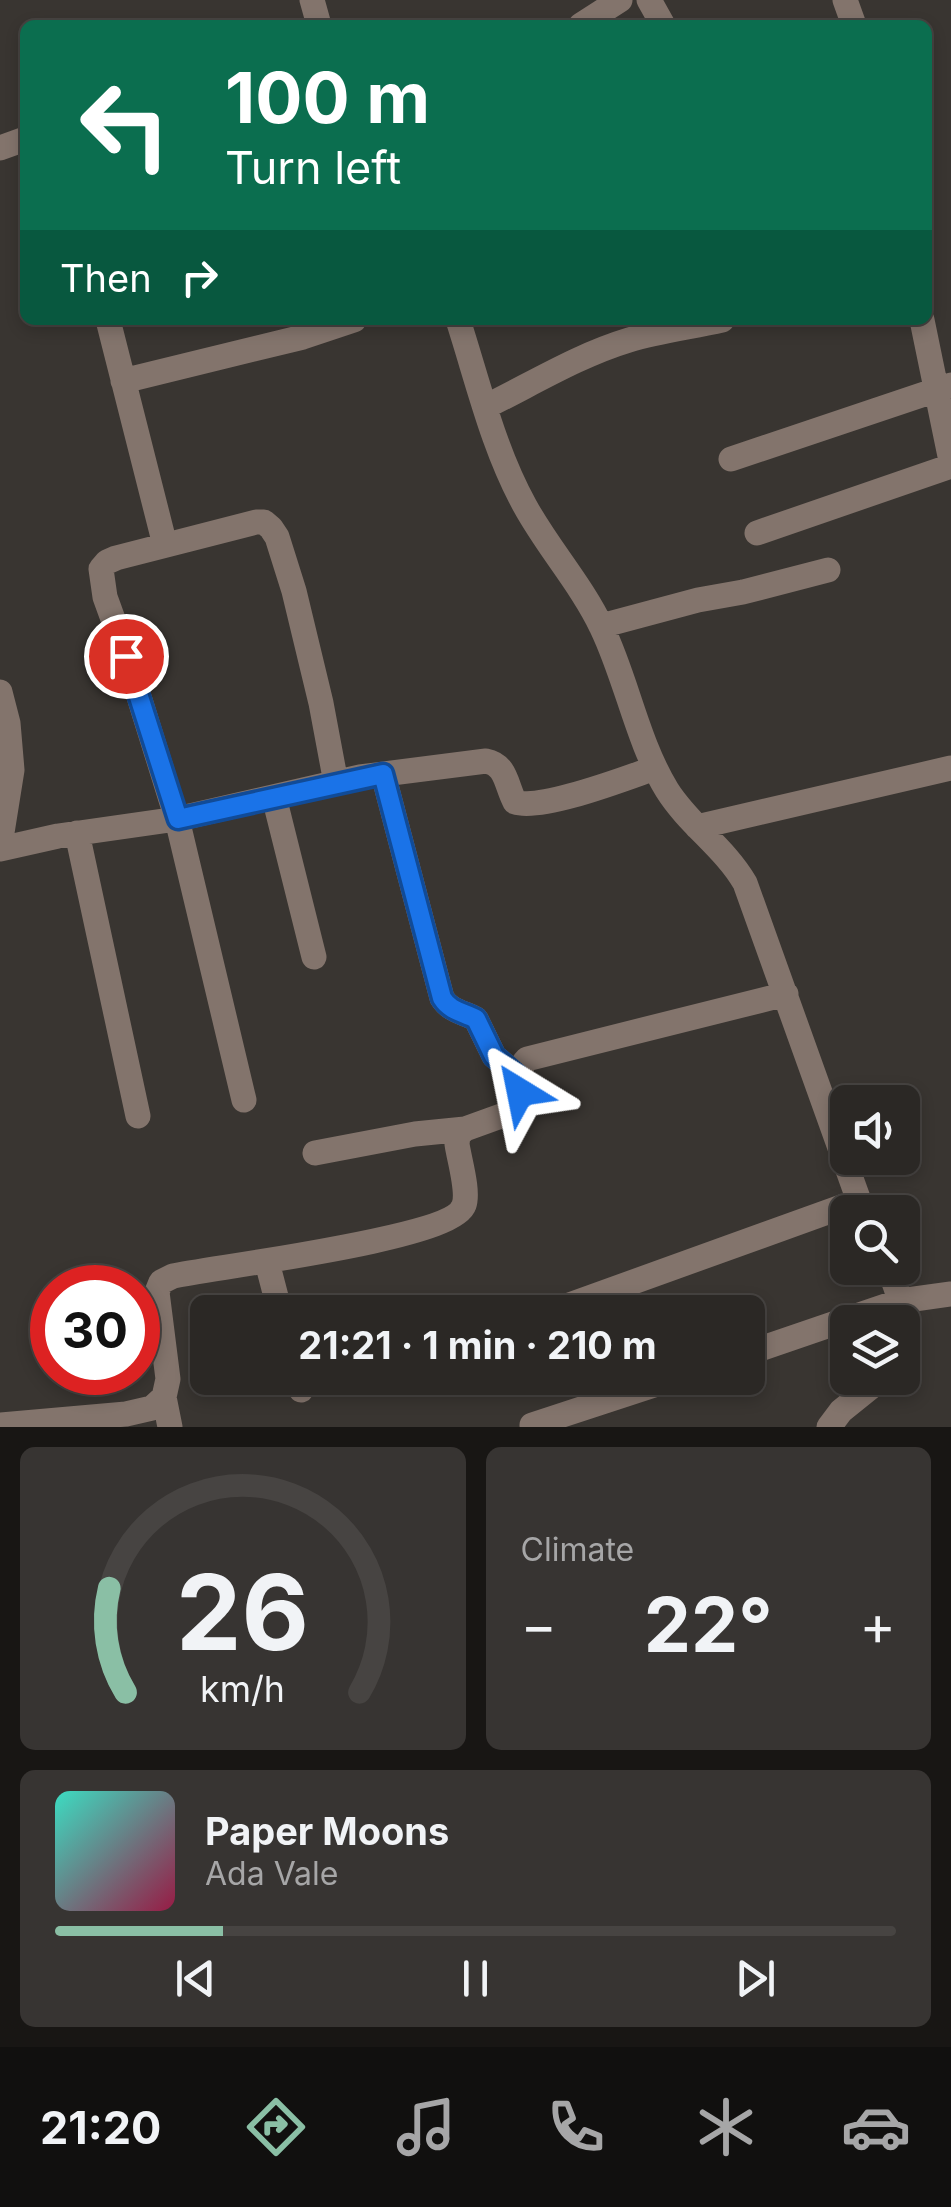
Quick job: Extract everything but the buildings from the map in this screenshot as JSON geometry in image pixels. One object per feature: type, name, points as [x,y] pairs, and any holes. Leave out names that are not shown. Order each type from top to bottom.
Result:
[{"type":"street","points":[[588,20],[620,0]]},
{"type":"street","points":[[109,325],[165,545]]},
{"type":"street","points":[[123,381],[339,325]]},
{"type":"street","points":[[460,325],[502,456],[522,502],[601,626],[656,768],[679,807],[735,866],[745,883],[857,1195]]},
{"type":"street","points":[[485,407],[597,352],[654,332],[694,325]]},
{"type":"street","points":[[757,533],[951,463],[944,388],[924,325]]},
{"type":"street","points":[[731,458],[944,388]]},
{"type":"street","points":[[244,1100],[178,819],[101,580],[101,569],[107,562],[256,522],[272,528],[294,591],[336,783]]},
{"type":"street","points":[[601,626],[828,570]]},
{"type":"street","points":[[0,692],[8,723],[12,770],[0,847],[178,819],[383,774],[486,761],[502,770],[516,802],[524,804],[560,798],[656,768]]},
{"type":"street","points":[[697,827],[951,768]]},
{"type":"street","points":[[383,774],[442,998],[455,1011],[476,1019],[494,1056],[517,1076]]},
{"type":"street","points":[[274,796],[314,957]]},
{"type":"street","points":[[78,833],[138,1116]]},
{"type":"street","points":[[315,1154],[438,1130],[465,1129],[515,1111],[520,1102],[520,1066],[540,1054],[786,994]]},
{"type":"street","points":[[170,1427],[156,1292],[162,1282],[186,1273],[357,1244],[452,1219],[464,1206],[457,1144],[458,1135],[465,1129]]},
{"type":"street","points":[[600,1295],[830,1217]]},
{"type":"street","points":[[267,1262],[276,1295]]},
{"type":"street","points":[[894,1285],[901,1305]]},
{"type":"street","points":[[765,1347],[900,1300],[951,1294]]},
{"type":"street","points":[[532,1425],[623,1395]]},
{"type":"street","points":[[826,1426],[860,1395]]},
{"type":"street","points":[[0,1425],[126,1414],[152,1408],[164,1396]]},
{"type":"route","points":[[126,656],[178,819],[383,774],[442,998],[455,1011],[476,1019],[494,1056],[517,1076],[520,1092]]}]
